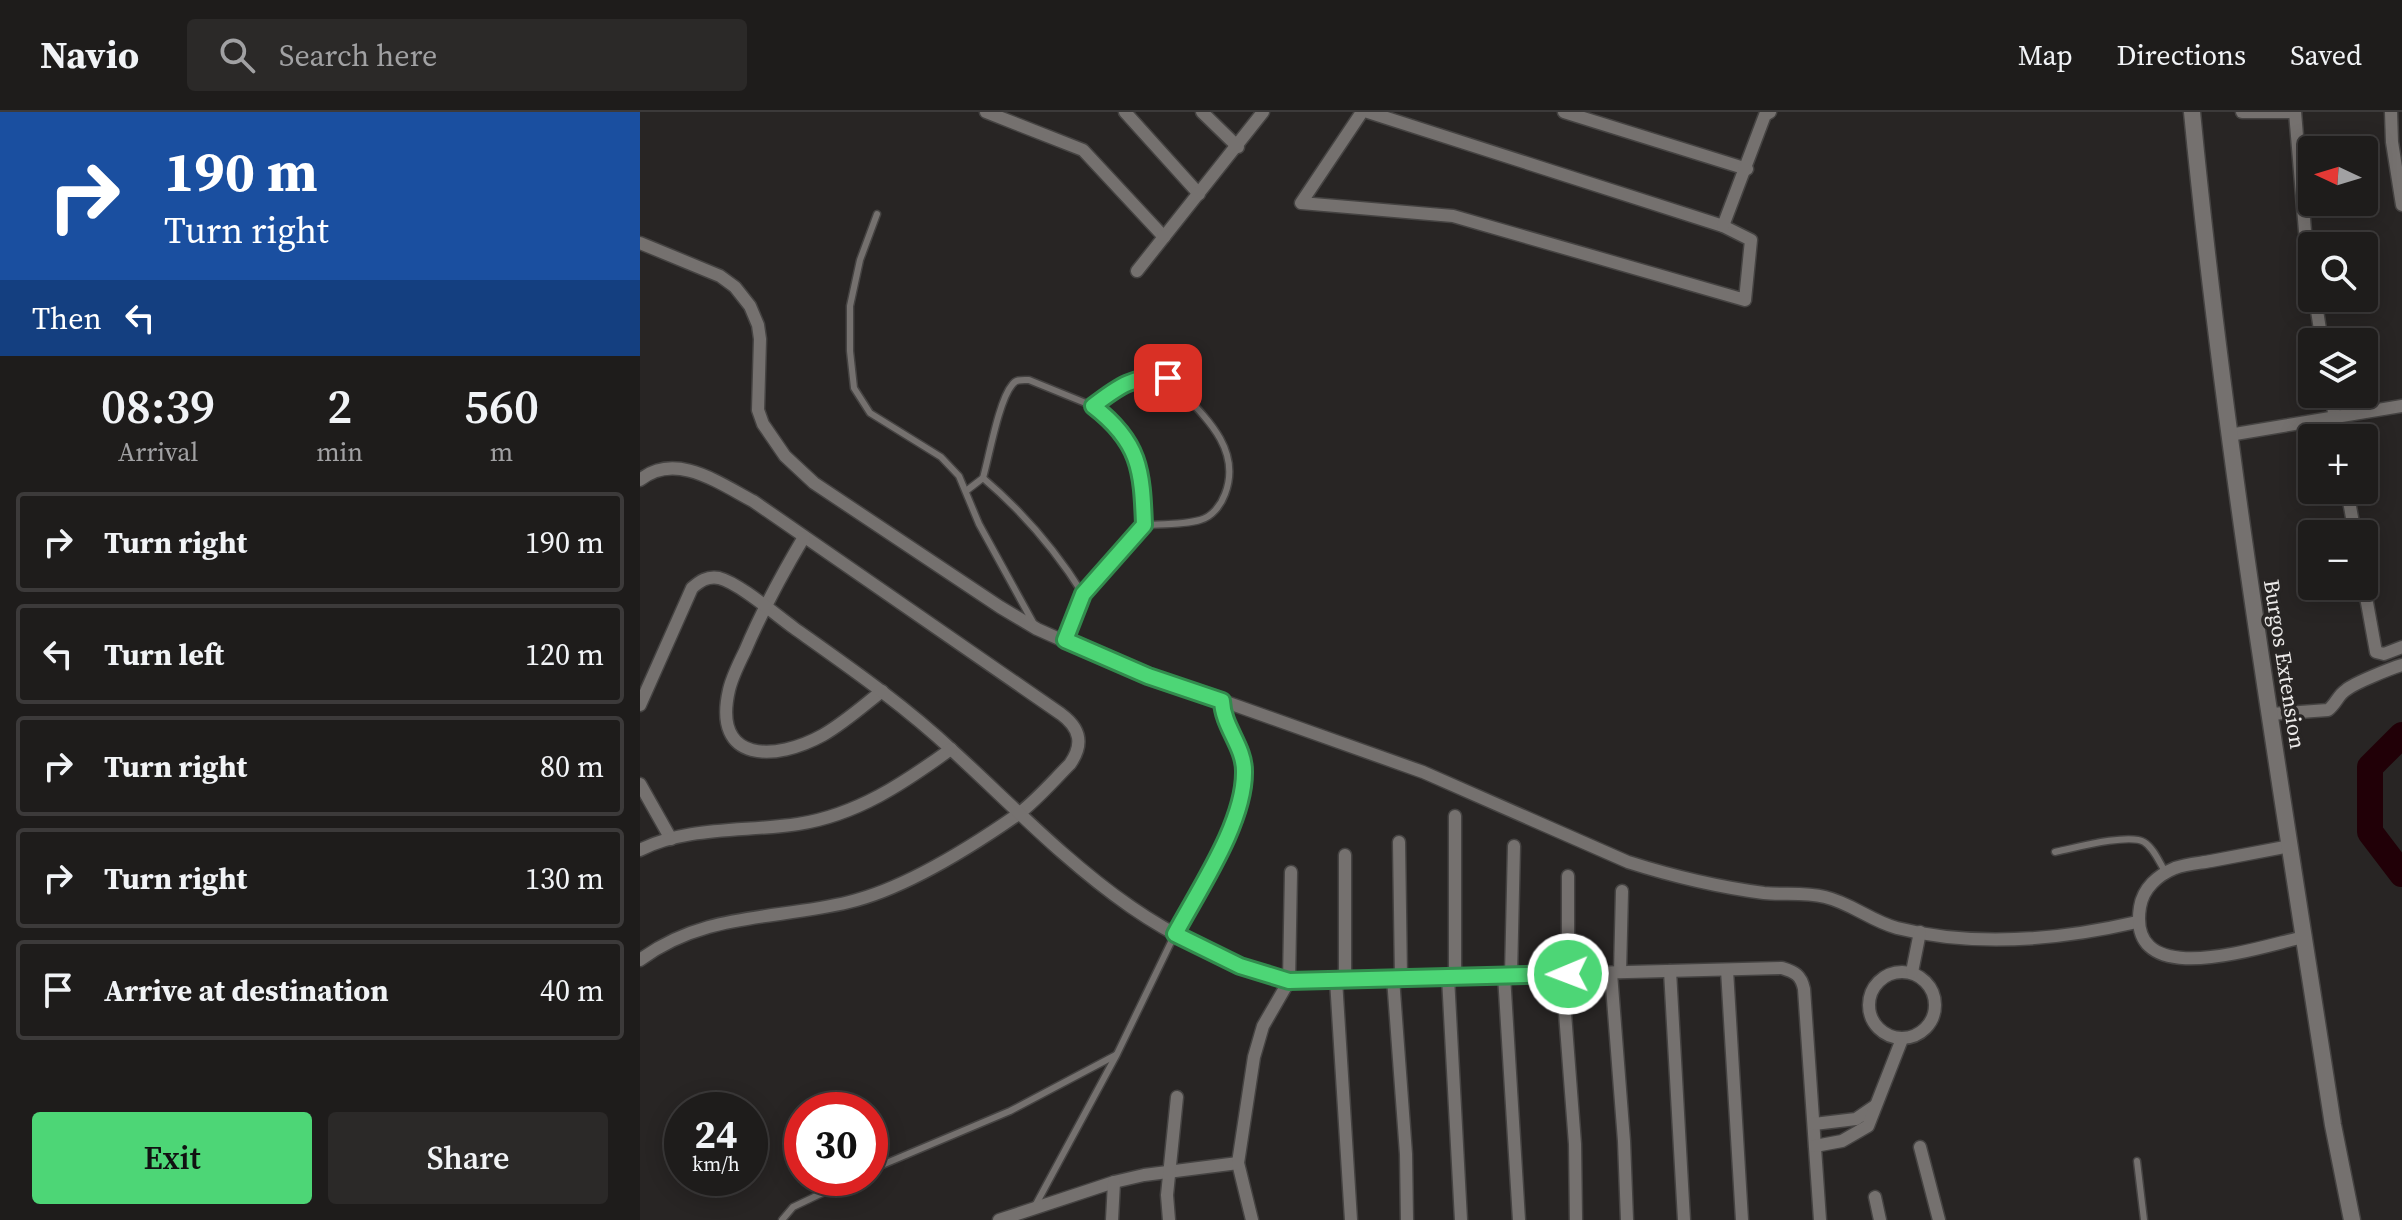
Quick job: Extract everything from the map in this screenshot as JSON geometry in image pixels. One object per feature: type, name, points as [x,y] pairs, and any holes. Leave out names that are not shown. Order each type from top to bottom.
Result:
[{"type":"main road","name":"Burgos Extension","points":[[2192,112],[2229,435],[2333,1125],[2352,1220]]},
{"type":"street","points":[[986,112],[1083,150],[1164,237]]},
{"type":"street","points":[[1125,112],[1199,194]]},
{"type":"street","points":[[1202,112],[1238,147]]},
{"type":"street","points":[[1137,271],[1263,112]]},
{"type":"street","points":[[1365,112],[1723,226],[1751,240],[1745,300],[1453,216],[1301,203],[1365,112]]},
{"type":"street","points":[[1564,112],[1747,169]]},
{"type":"street","points":[[2242,112],[2295,112],[2305,232]]},
{"type":"street","points":[[2391,112],[2392,142],[2402,205]]},
{"type":"street","points":[[1723,226],[1747,169],[1763,113]]},
{"type":"street","points":[[640,243],[720,276],[735,287],[750,306],[760,339],[758,410],[774,440],[803,473],[1037,629],[1137,672],[1423,772],[1639,865],[1732,888],[1823,896],[1846,903],[1879,922],[1920,932],[2032,941],[2096,932],[2137,922]]},
{"type":"street","points":[[2229,435],[2402,406]]},
{"type":"street","points":[[2333,408],[2336,424]]},
{"type":"street","points":[[640,480],[651,471],[666,467],[706,476],[753,501],[1074,724],[1078,732],[1077,755],[1019,813],[919,875],[885,892],[813,910],[703,926],[677,936],[640,960]]},
{"type":"street","points":[[804,537],[764,606],[729,688],[726,711],[728,730],[735,743],[748,750],[769,751],[794,746],[822,736],[882,691]]},
{"type":"street","points":[[640,705],[692,588],[710,577],[720,578],[882,691],[951,749],[1089,875],[1131,907],[1175,934],[1240,966],[1289,981],[1782,968],[1801,977],[1804,989],[1820,1220]]},
{"type":"street","points":[[2367,600],[2376,652],[2384,654],[2402,647]]},
{"type":"street","points":[[2271,714],[2328,710],[2343,691],[2359,681],[2402,665]]},
{"type":"street","points":[[1175,934],[1229,832],[1243,784],[1244,768],[1240,751],[1223,716],[1222,701]]},
{"type":"street","points":[[640,850],[671,839],[798,824],[858,808],[915,775],[951,749]]},
{"type":"street","points":[[640,784],[671,839]]},
{"type":"street","points":[[1455,816],[1451,977],[1461,1220]]},
{"type":"street","points":[[1399,842],[1397,978],[1407,1220]]},
{"type":"street","points":[[1514,846],[1507,975],[1519,1220]]},
{"type":"street","points":[[2290,846],[2176,868],[2148,886],[2141,898],[2137,922],[2147,945],[2165,957],[2186,960],[2209,958],[2304,937]]},
{"type":"street","points":[[1345,855],[1341,980],[1351,1220]]},
{"type":"street","points":[[1252,1220],[1238,1163],[1254,1057],[1263,1026],[1289,981],[1291,872]]},
{"type":"street","points":[[1568,876],[1565,974],[1576,1220]]},
{"type":"street","points":[[1622,891],[1616,972],[1627,1220]]},
{"type":"street","points":[[1912,972],[1920,932]]},
{"type":"street","points":[[1727,970],[1742,1220]]},
{"type":"street","points":[[1670,971],[1684,1220]]},
{"type":"street","points":[[1894,972],[1912,972],[1933,989],[1936,1011],[1928,1027],[1917,1036],[1902,1039],[1884,1034],[1874,1024],[1869,1001],[1874,988],[1881,978],[1894,972]]},
{"type":"street","points":[[1815,1146],[1836,1143],[1868,1126],[1902,1039]]},
{"type":"street","points":[[1169,1220],[1167,1195],[1177,1097]]},
{"type":"street","points":[[1814,1124],[1856,1119],[1875,1106]]},
{"type":"street","points":[[1920,1147],[1939,1220]]},
{"type":"street","points":[[999,1220],[1037,1215],[1114,1182],[1238,1163]]},
{"type":"street","points":[[1112,1220],[1114,1182]]},
{"type":"street","points":[[1875,1197],[1880,1220]]},
{"type":"lane","points":[[877,214],[860,260],[850,306],[854,388],[870,413],[941,457],[959,476],[979,524],[1037,629]]},
{"type":"lane","points":[[1093,406],[1131,381],[1146,376],[1168,378],[1214,427],[1229,456],[1230,480],[1224,498],[1213,513],[1201,520],[1144,525]]},
{"type":"lane","points":[[966,491],[983,478],[1005,399],[1012,384],[1019,380],[1029,380],[1093,406],[1113,421],[1131,445],[1143,481],[1144,525],[1083,594],[1065,640]]},
{"type":"lane","points":[[983,478],[1013,503],[1060,558],[1083,594]]},
{"type":"lane","points":[[2055,852],[2128,839],[2142,840],[2166,873]]},
{"type":"lane","points":[[1037,1215],[1175,934]]},
{"type":"lane","points":[[888,1162],[1010,1111],[1117,1054]]},
{"type":"lane","points":[[2137,1161],[2144,1220]]},
{"type":"lane","points":[[782,1220],[793,1207],[816,1196]]},
{"type":"waterway","points":[[2402,735],[2370,767],[2370,832],[2402,874]]},
{"type":"route","points":[[1168,378],[1146,376],[1131,381],[1093,406],[1113,421],[1131,445],[1143,481],[1144,525],[1083,594],[1065,640],[1148,676],[1222,701],[1223,716],[1240,751],[1244,768],[1243,784],[1229,832],[1175,934],[1215,956],[1289,981],[1568,974]]}]
